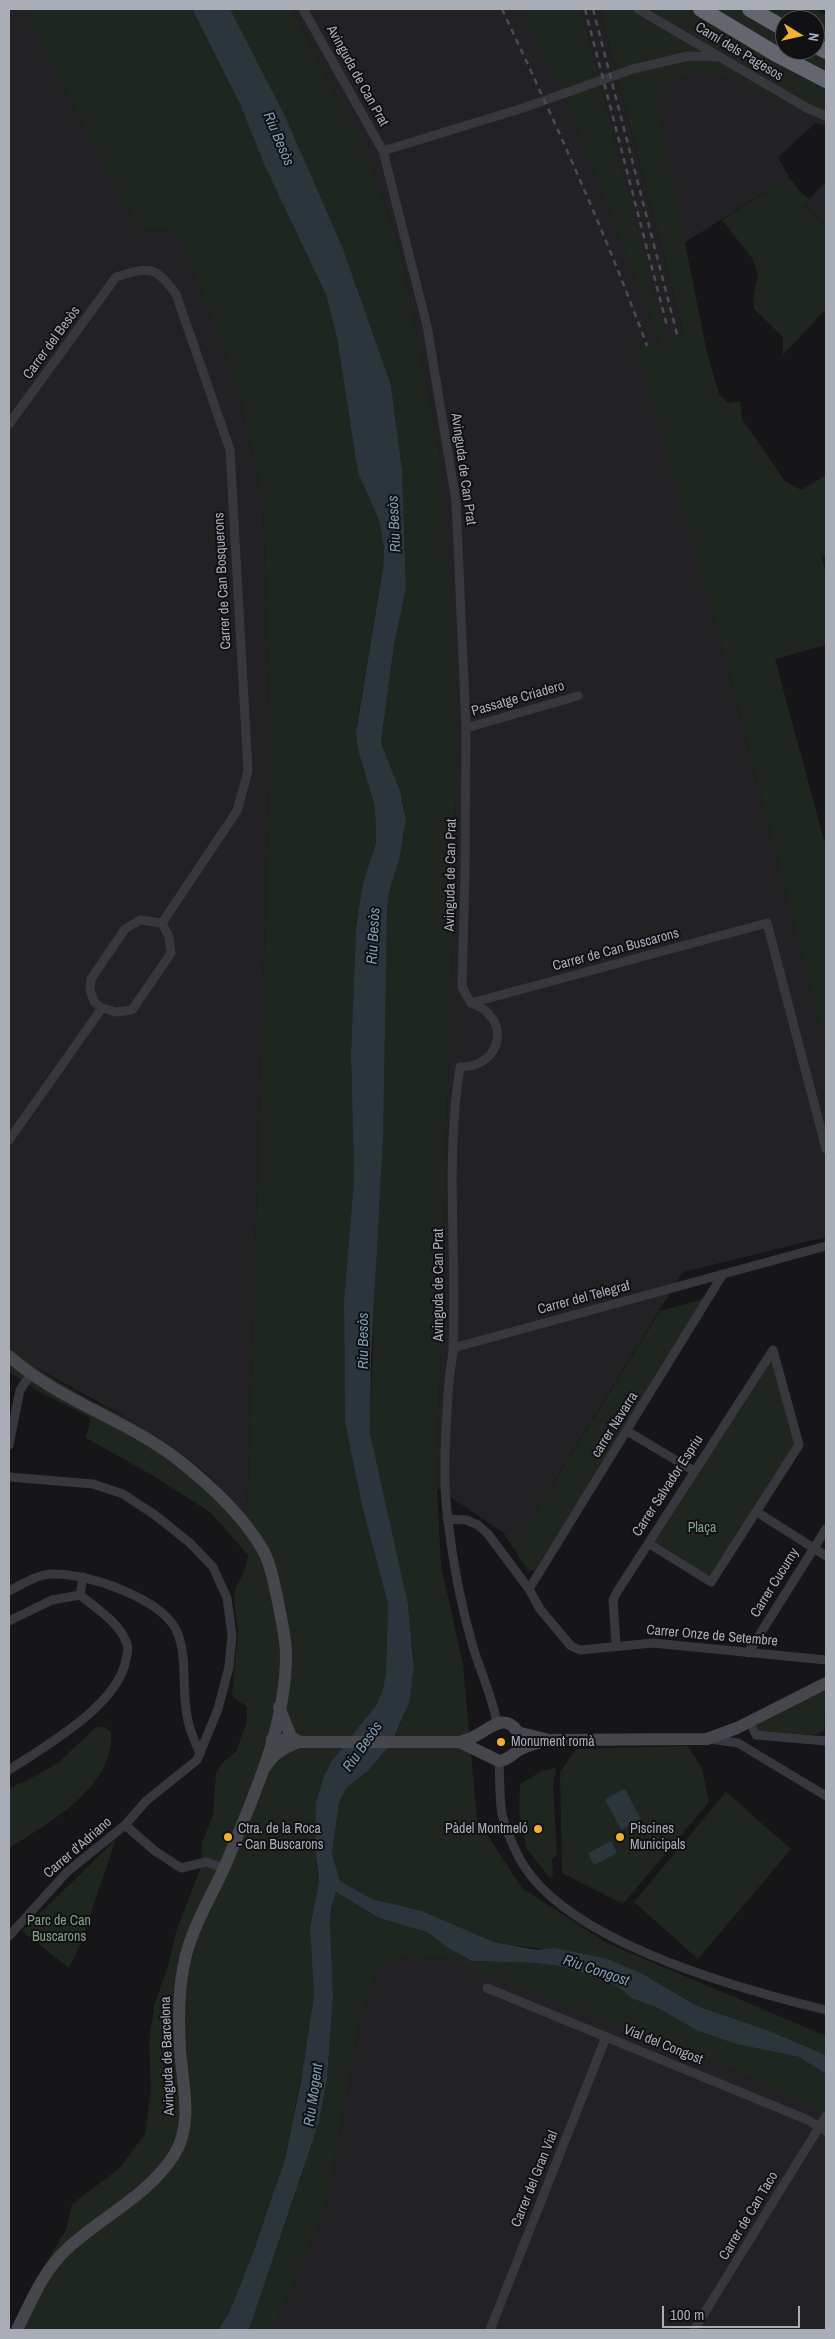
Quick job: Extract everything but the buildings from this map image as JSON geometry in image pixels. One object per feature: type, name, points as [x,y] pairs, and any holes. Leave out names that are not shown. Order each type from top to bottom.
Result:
[{"type":"highway","points":[[701,9],[768,49],[826,80]]},
{"type":"highway","points":[[750,9],[775,23]]},
{"type":"street","name":"Avinguda de Can Prat","points":[[303,9],[383,151],[427,326],[456,502],[466,728],[466,872],[462,987],[471,1003],[482,1007],[490,1014],[495,1022],[497,1041],[494,1050],[480,1064],[460,1067],[458,1081],[452,1166],[453,1348],[449,1381],[446,1468],[447,1519],[471,1639],[491,1695],[497,1723]]},
{"type":"street","name":"Camí dels Pagesos","points":[[638,9],[807,108],[826,116]]},
{"type":"street","points":[[383,151],[523,108],[633,70],[688,56],[720,57]]},
{"type":"street","name":"Carrer de Can Bosquerons","points":[[116,278],[140,269],[161,274],[176,294],[230,450],[248,770],[236,811],[162,923]]},
{"type":"street","name":"Carrer del Besòs","points":[[9,424],[116,278]]},
{"type":"street","name":"Passatge Criadero","points":[[466,728],[578,696]]},
{"type":"street","points":[[140,920],[162,923],[169,937],[171,953],[132,1010],[116,1012],[102,1008],[94,1002],[90,989],[91,979],[125,929],[140,920]]},
{"type":"street","name":"Carrer de Can Buscarons","points":[[471,1003],[767,923],[826,1149]]},
{"type":"street","points":[[9,1140],[102,1008]]},
{"type":"street","name":"Carrer del Telegraf","points":[[453,1348],[826,1246]]},
{"type":"street","name":"carrer Navarra","points":[[529,1589],[722,1274]]},
{"type":"street","name":"Carrer Salvador Espriu","points":[[616,1646],[613,1600],[773,1350],[799,1445],[757,1512]]},
{"type":"street","points":[[9,1356],[31,1374],[132,1430],[172,1455],[202,1481],[254,1537],[267,1559],[274,1582],[285,1642],[285,1666],[279,1707],[262,1773]]},
{"type":"street","points":[[9,1445],[20,1390],[31,1374]]},
{"type":"street","points":[[627,1431],[694,1471]]},
{"type":"street","points":[[9,1477],[93,1484],[123,1494],[183,1538],[213,1567],[227,1598],[232,1635],[229,1667],[218,1709],[200,1754]]},
{"type":"street","points":[[648,1543],[711,1582],[757,1512],[826,1556]]},
{"type":"street","name":"Carrer Onze de Setembre","points":[[447,1519],[466,1520],[478,1525],[488,1534],[529,1589],[540,1609],[571,1646],[580,1650],[653,1643],[823,1660]]},
{"type":"street","name":"Carrer Cucurny","points":[[748,1653],[826,1529]]},
{"type":"street","points":[[9,1591],[34,1578],[54,1573],[83,1577],[112,1584],[139,1597],[163,1616],[177,1632],[184,1659],[188,1721],[200,1754]]},
{"type":"street","points":[[80,1595],[83,1577]]},
{"type":"street","points":[[9,1621],[52,1600],[80,1595]]},
{"type":"street","points":[[9,1770],[70,1729],[104,1700],[118,1681],[126,1665],[128,1646],[120,1629],[80,1595]]},
{"type":"street","points":[[823,1660],[826,1650]]},
{"type":"street","points":[[707,1739],[750,1722],[826,1683]]},
{"type":"street","points":[[279,1707],[291,1737],[303,1742]]},
{"type":"street","points":[[750,1722],[756,1735]]},
{"type":"street","points":[[272,1739],[303,1742],[460,1742],[497,1723],[508,1724],[517,1732],[549,1740],[707,1739],[738,1743],[826,1796]]},
{"type":"street","points":[[737,1728],[738,1743]]},
{"type":"street","points":[[485,1730],[482,1744],[487,1755]]},
{"type":"street","points":[[460,1742],[499,1761],[511,1758],[517,1751],[520,1740],[517,1732]]},
{"type":"street","points":[[756,1735],[826,1741]]},
{"type":"street","points":[[748,1749],[756,1735]]},
{"type":"street","points":[[517,1751],[549,1740]]},
{"type":"street","points":[[262,1773],[272,1757],[284,1748],[303,1742]]},
{"type":"street","name":"Carrer d'Adriano","points":[[9,1936],[67,1872],[125,1825],[146,1801],[197,1760],[200,1754]]},
{"type":"street","points":[[499,1761],[502,1814],[523,1866],[544,1892],[604,1933],[691,1971],[754,1992],[826,2010]]},
{"type":"street","name":"Avinguda de Barcelona","points":[[17,2330],[40,2284],[65,2251],[156,2177],[178,2149],[185,2113],[179,2020],[184,1961],[189,1945],[224,1868],[262,1773]]},
{"type":"street","points":[[125,1825],[155,1852],[181,1868],[206,1862],[224,1868]]},
{"type":"street","name":"Vial del Congost","points":[[487,1988],[808,2120],[823,2129]]},
{"type":"street","name":"Carrer del Gran Vial","points":[[490,2330],[606,2037]]},
{"type":"street","name":"Carrer de Can Taco","points":[[694,2330],[823,2129],[826,2116]]},
{"type":"shaded area","points":[[9,9],[22,9],[139,230],[173,229],[195,276],[237,384],[263,503],[271,771],[247,1517],[210,1477],[175,1448],[120,1414],[28,1363],[9,1345]]},
{"type":"shaded area","points":[[292,9],[519,9],[568,106],[660,342],[638,349],[729,672],[826,1052],[826,1237],[683,1272],[517,1542],[437,1488],[456,796],[439,449],[400,249],[369,158]]},
{"type":"shaded area","points":[[581,9],[600,9],[684,336],[666,340]]},
{"type":"shaded area","points":[[699,73],[742,82],[819,120],[778,157],[789,177],[684,243],[656,98],[673,81]]},
{"type":"shaded area","points":[[826,181],[826,226],[804,205]]},
{"type":"shaded area","points":[[406,1956],[447,1959],[729,2068],[826,2115],[826,2330],[273,2330],[326,2208],[359,2027],[378,1969]]},
{"type":"green space","points":[[22,9],[192,9],[240,104],[263,162],[326,295],[337,338],[358,473],[379,520],[384,549],[383,568],[357,722],[358,750],[375,807],[376,843],[363,883],[356,928],[351,1054],[354,1178],[344,1301],[345,1422],[362,1506],[388,1604],[386,1672],[383,1689],[377,1704],[331,1762],[316,1865],[319,1881],[310,1928],[314,1995],[304,2062],[285,2159],[255,2249],[229,2313],[218,2330],[10,2330],[28,2293],[66,2230],[72,2204],[120,2168],[145,2134],[151,2090],[149,2043],[154,2006],[168,1966],[176,1932],[201,1867],[202,1843],[213,1815],[216,1774],[222,1763],[236,1752],[247,1721],[247,1707],[233,1697],[232,1693],[238,1633],[234,1600],[236,1587],[246,1567],[248,1555],[211,1513],[157,1478],[86,1438],[91,1418],[38,1391],[9,1372],[9,1345],[47,1375],[133,1422],[175,1448],[195,1464],[247,1516],[271,771],[263,503],[237,384],[195,276],[173,229],[139,230]]},
{"type":"green space","points":[[230,9],[292,9],[369,158],[400,249],[439,449],[451,622],[456,796],[437,1488],[441,1566],[463,1664],[477,1819],[522,1888],[607,1943],[826,2036],[826,2055],[767,2030],[697,2006],[643,1974],[608,1959],[494,1942],[422,1911],[372,1899],[340,1881],[332,1854],[339,1803],[347,1787],[368,1771],[391,1744],[406,1712],[413,1677],[414,1658],[408,1604],[370,1433],[387,910],[389,892],[400,857],[405,829],[405,810],[400,791],[381,743],[394,645],[406,588],[402,470],[391,385],[342,246],[285,116]]},
{"type":"green space","points":[[519,9],[581,9],[666,339],[684,335],[600,9],[815,9],[817,10],[775,10],[775,60],[825,60],[826,15],[826,126],[816,123],[818,120],[742,82],[699,73],[673,81],[656,98],[706,348],[719,394],[728,403],[740,401],[742,419],[785,481],[801,490],[826,475],[826,555],[822,557],[826,577],[826,645],[775,659],[826,847],[826,1052],[729,672],[637,349],[660,342],[568,106]]},
{"type":"green space","points":[[789,177],[801,193],[810,199],[804,206],[826,226],[826,309],[783,355],[783,337],[754,309],[753,300],[758,275],[752,258],[722,220]]},
{"type":"green space","points":[[703,1299],[703,1302],[535,1570],[528,1571],[503,1532],[517,1542],[660,1311]]},
{"type":"green space","name":"Plaça","points":[[772,1360],[795,1445],[710,1576],[655,1542]]},
{"type":"green space","points":[[826,1686],[824,1731],[816,1735],[759,1731],[757,1724]]},
{"type":"green space","points":[[96,1727],[105,1727],[111,1732],[109,1752],[102,1770],[91,1787],[60,1815],[9,1848],[9,1788],[28,1780],[58,1763]]},
{"type":"green space","name":"Piscines Municipals","points":[[688,1746],[702,1768],[709,1802],[623,1904],[562,1873],[560,1772],[576,1749]]},
{"type":"green space","name":"Pàdel Montmeló","points":[[556,1767],[553,1786],[557,1854],[552,1859],[553,1874],[550,1878],[526,1848],[519,1811],[520,1784],[540,1772]]},
{"type":"green space","points":[[726,1792],[791,1849],[698,1959],[634,1902]]},
{"type":"green space","name":"Parc de Can Buscarons","points":[[116,1839],[80,1945],[69,1968],[22,1931]]},
{"type":"green space","points":[[336,1892],[379,1918],[427,1932],[448,1948],[472,1961],[536,1963],[559,1966],[617,1986],[631,1998],[658,2008],[698,2031],[736,2044],[799,2057],[826,2074],[826,2115],[729,2068],[447,1959],[406,1956],[378,1969],[359,2027],[326,2208],[273,2330],[249,2330],[319,2122],[327,2080],[333,1997],[330,1923],[331,1908]]},
{"type":"water","points":[[192,9],[230,9],[285,116],[342,246],[391,385],[402,470],[406,588],[394,645],[381,743],[400,791],[406,819],[400,857],[389,892],[387,910],[383,1136],[371,1358],[370,1433],[408,1604],[414,1667],[409,1703],[391,1744],[368,1771],[347,1787],[339,1803],[332,1854],[340,1881],[372,1899],[422,1911],[494,1942],[537,1950],[555,1948],[608,1959],[643,1974],[697,2006],[767,2030],[826,2055],[826,2074],[799,2057],[736,2044],[698,2031],[658,2008],[631,1998],[617,1986],[601,1979],[559,1966],[536,1963],[472,1961],[448,1948],[427,1932],[379,1918],[336,1892],[331,1908],[330,1923],[333,1997],[327,2080],[319,2122],[249,2330],[218,2330],[229,2313],[255,2248],[285,2159],[301,2081],[314,1995],[310,1928],[319,1881],[315,1848],[316,1802],[331,1762],[377,1704],[383,1689],[386,1672],[388,1604],[362,1506],[345,1422],[344,1301],[354,1178],[351,1054],[356,928],[363,883],[376,843],[375,807],[358,750],[356,732],[383,568],[384,549],[379,520],[358,473],[337,338],[326,295],[263,162],[240,104]]},
{"type":"water","points":[[625,1789],[641,1820],[621,1830],[605,1799]]},
{"type":"water","points":[[611,1841],[617,1853],[594,1865],[588,1853]]},
{"type":"railway","points":[[502,9],[560,134],[631,303],[647,346]]},
{"type":"railway","points":[[585,9],[667,326]]},
{"type":"railway","points":[[593,9],[678,338]]},
{"type":"place","name":"Monument romà","points":[[501,1742]]},
{"type":"place","name":"Pàdel Montmeló","points":[[538,1829]]},
{"type":"place","name":"Ctra. de la Roca - Can Buscarons","points":[[228,1837]]},
{"type":"place","name":"Piscines Municipals","points":[[620,1837]]},
{"type":"water label","name":"Riu Besòs","points":[[278,139]]},
{"type":"water label","name":"Riu Besòs","points":[[395,524]]},
{"type":"water label","name":"Riu Besòs","points":[[374,936]]},
{"type":"water label","name":"Riu Besòs","points":[[364,1341]]},
{"type":"water label","name":"Riu Besòs","points":[[363,1747]]},
{"type":"water label","name":"Riu Congost","points":[[596,1971]]},
{"type":"water label","name":"Riu Mogent","points":[[314,2095]]}]
